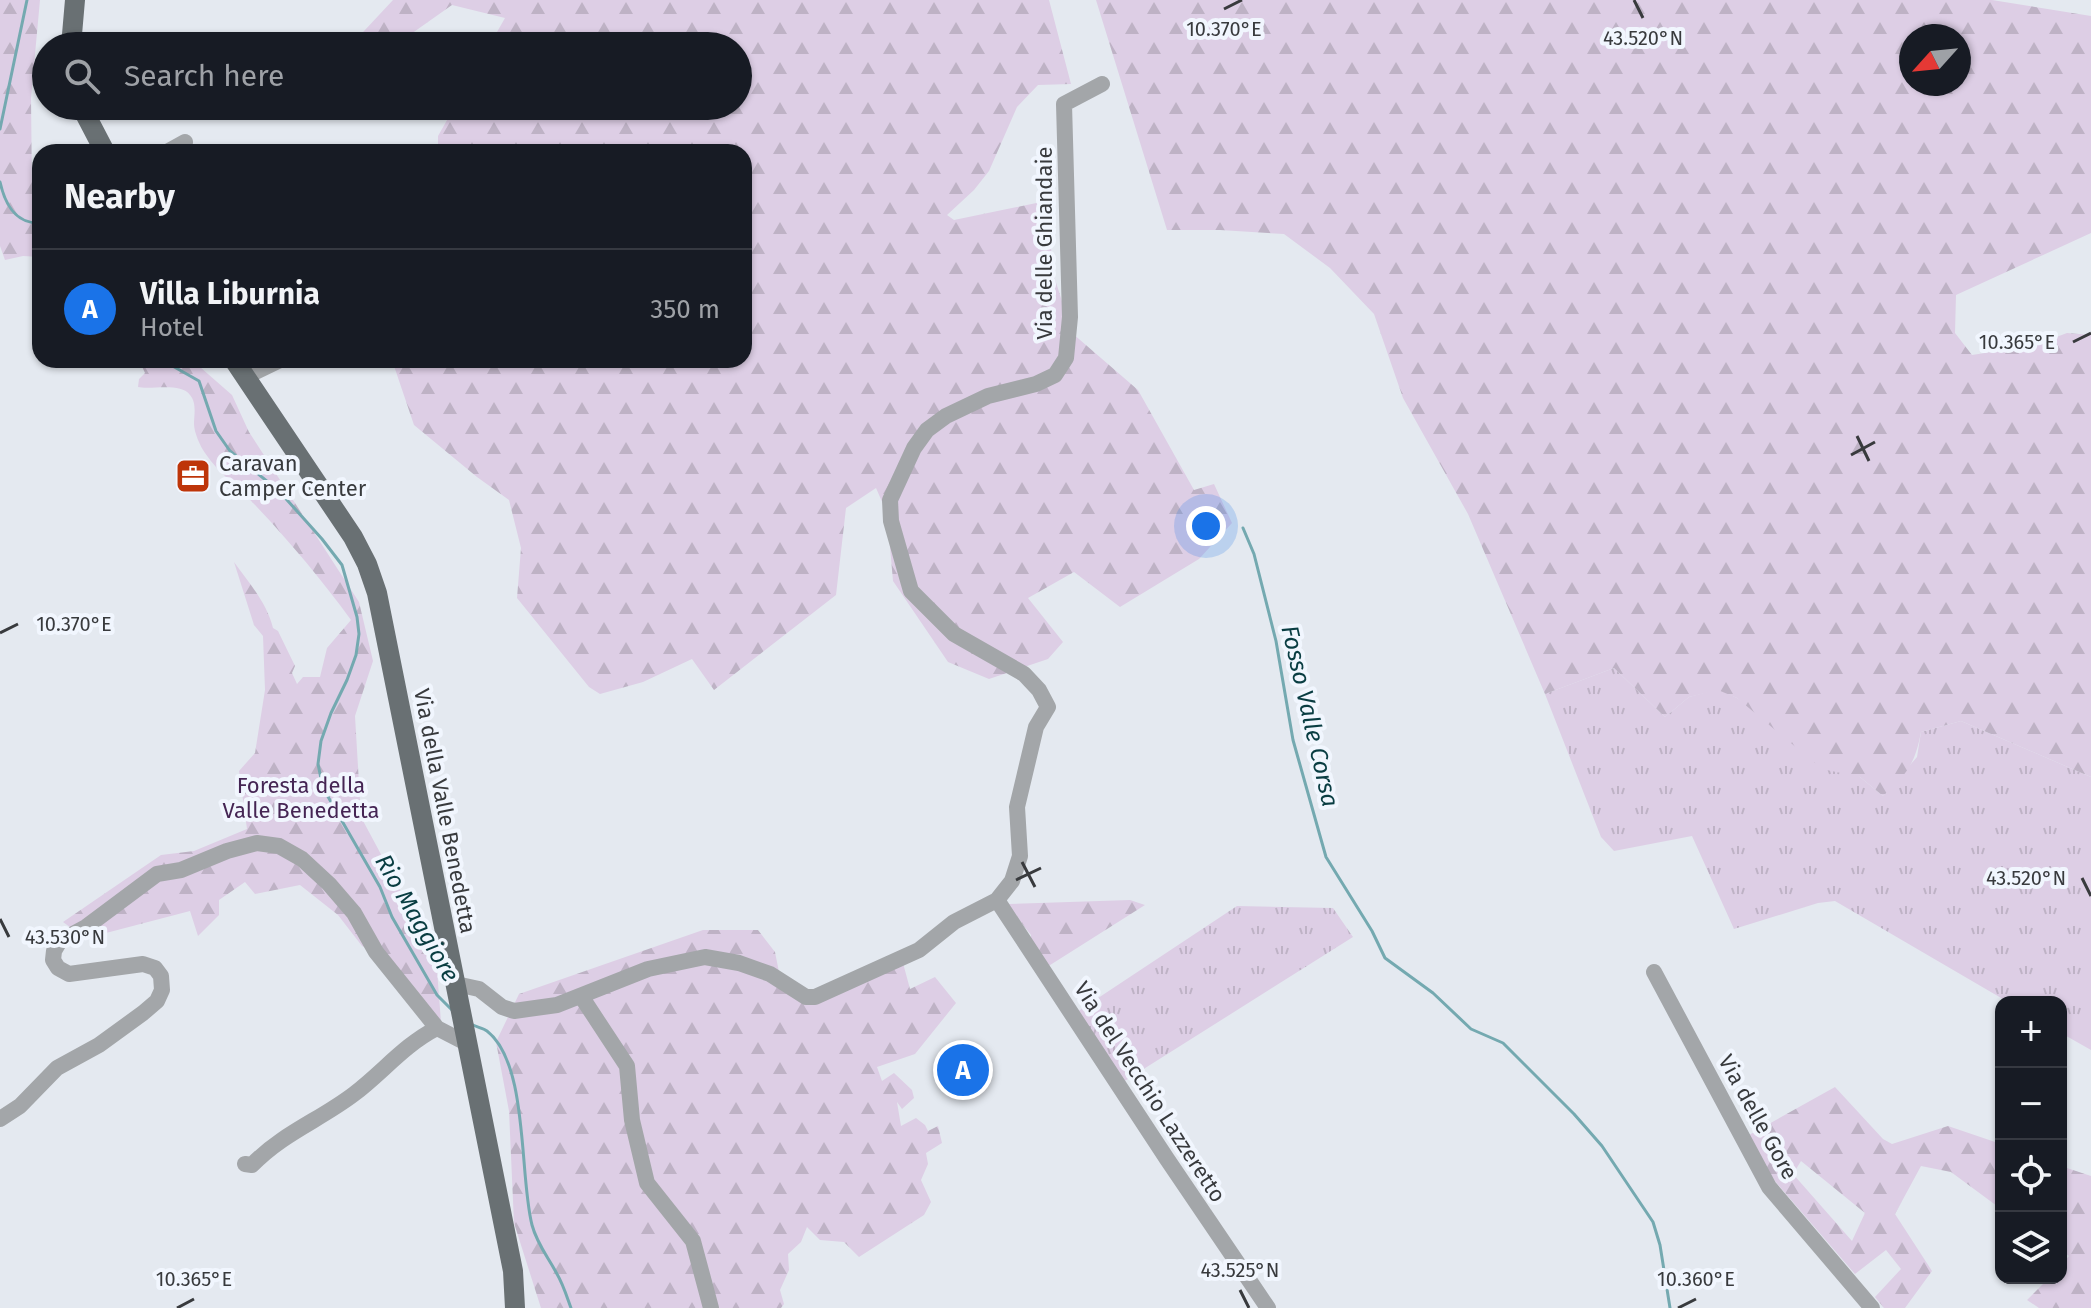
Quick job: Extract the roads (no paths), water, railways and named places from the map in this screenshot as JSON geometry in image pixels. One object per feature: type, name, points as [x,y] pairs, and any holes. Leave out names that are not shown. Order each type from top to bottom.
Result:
[{"type":"main road","points":[[72,32],[75,0]]},
{"type":"main road","points":[[88,120],[101,144]]},
{"type":"main road","name":"Via della Valle Benedetta","points":[[239,369],[353,537],[377,593],[513,1271],[515,1308]]},
{"type":"street","name":"Via delle Ghiandaie","points":[[997,900],[1012,881],[1020,856],[1017,807],[1036,727],[1048,707],[1039,690],[1024,674],[954,634],[911,591],[891,521],[890,500],[914,448],[927,430],[946,416],[988,396],[1036,384],[1055,375],[1066,358],[1070,317],[1064,104],[1102,84]]},
{"type":"street","points":[[181,144],[185,142]]},
{"type":"street","points":[[0,1119],[20,1106],[57,1068],[99,1045],[143,1013],[157,1001],[162,990],[161,976],[155,968],[143,964],[69,974],[58,968],[53,960],[60,941],[86,927],[157,874],[181,870],[227,851],[257,843],[279,846],[302,859],[329,884],[354,913],[376,952],[437,1028],[451,1038],[467,1038]]},
{"type":"street","points":[[456,984],[479,989],[502,1007],[514,1011],[557,1005],[648,969],[705,957],[739,963],[770,974],[806,997],[815,997],[919,950],[954,922],[997,900]]},
{"type":"street","name":"Via del Vecchio Lazzeretto","points":[[997,900],[1268,1308]]},
{"type":"street","name":"Via delle Gore","points":[[1654,972],[1769,1187],[1872,1308]]},
{"type":"street","points":[[581,996],[627,1066],[632,1120],[647,1183],[693,1241],[711,1308]]},
{"type":"street","points":[[245,1164],[252,1165],[284,1136],[356,1093],[388,1062],[437,1028]]},
{"type":"waterway","name":"Rio Maggiore","points":[[0,129],[27,0]]},
{"type":"waterway","name":"Rio Maggiore","points":[[0,182],[12,211],[32,222]]},
{"type":"waterway","name":"Rio Maggiore","points":[[176,368],[199,381],[216,431],[230,451],[279,491],[342,565],[359,634],[356,655],[321,741],[318,764],[323,788],[437,995],[452,1010]]},
{"type":"waterway","name":"Fosso Valle Corsa","points":[[1243,528],[1254,554],[1276,641],[1293,740],[1326,857],[1385,958],[1433,993],[1471,1029],[1503,1043],[1602,1146],[1653,1222],[1660,1245],[1670,1308]]},
{"type":"waterway","name":"Rio Maggiore","points":[[471,1024],[487,1031],[500,1047],[510,1068],[520,1122],[532,1225],[571,1308]]},
{"type":"place","name":"Caravan Camper Center","points":[[193,476]]},
{"type":"place","name":"Villa Liburnia","points":[[963,1070]]},
{"type":"park label","name":"Foresta della Valle Benedetta","points":[[301,798]]}]
